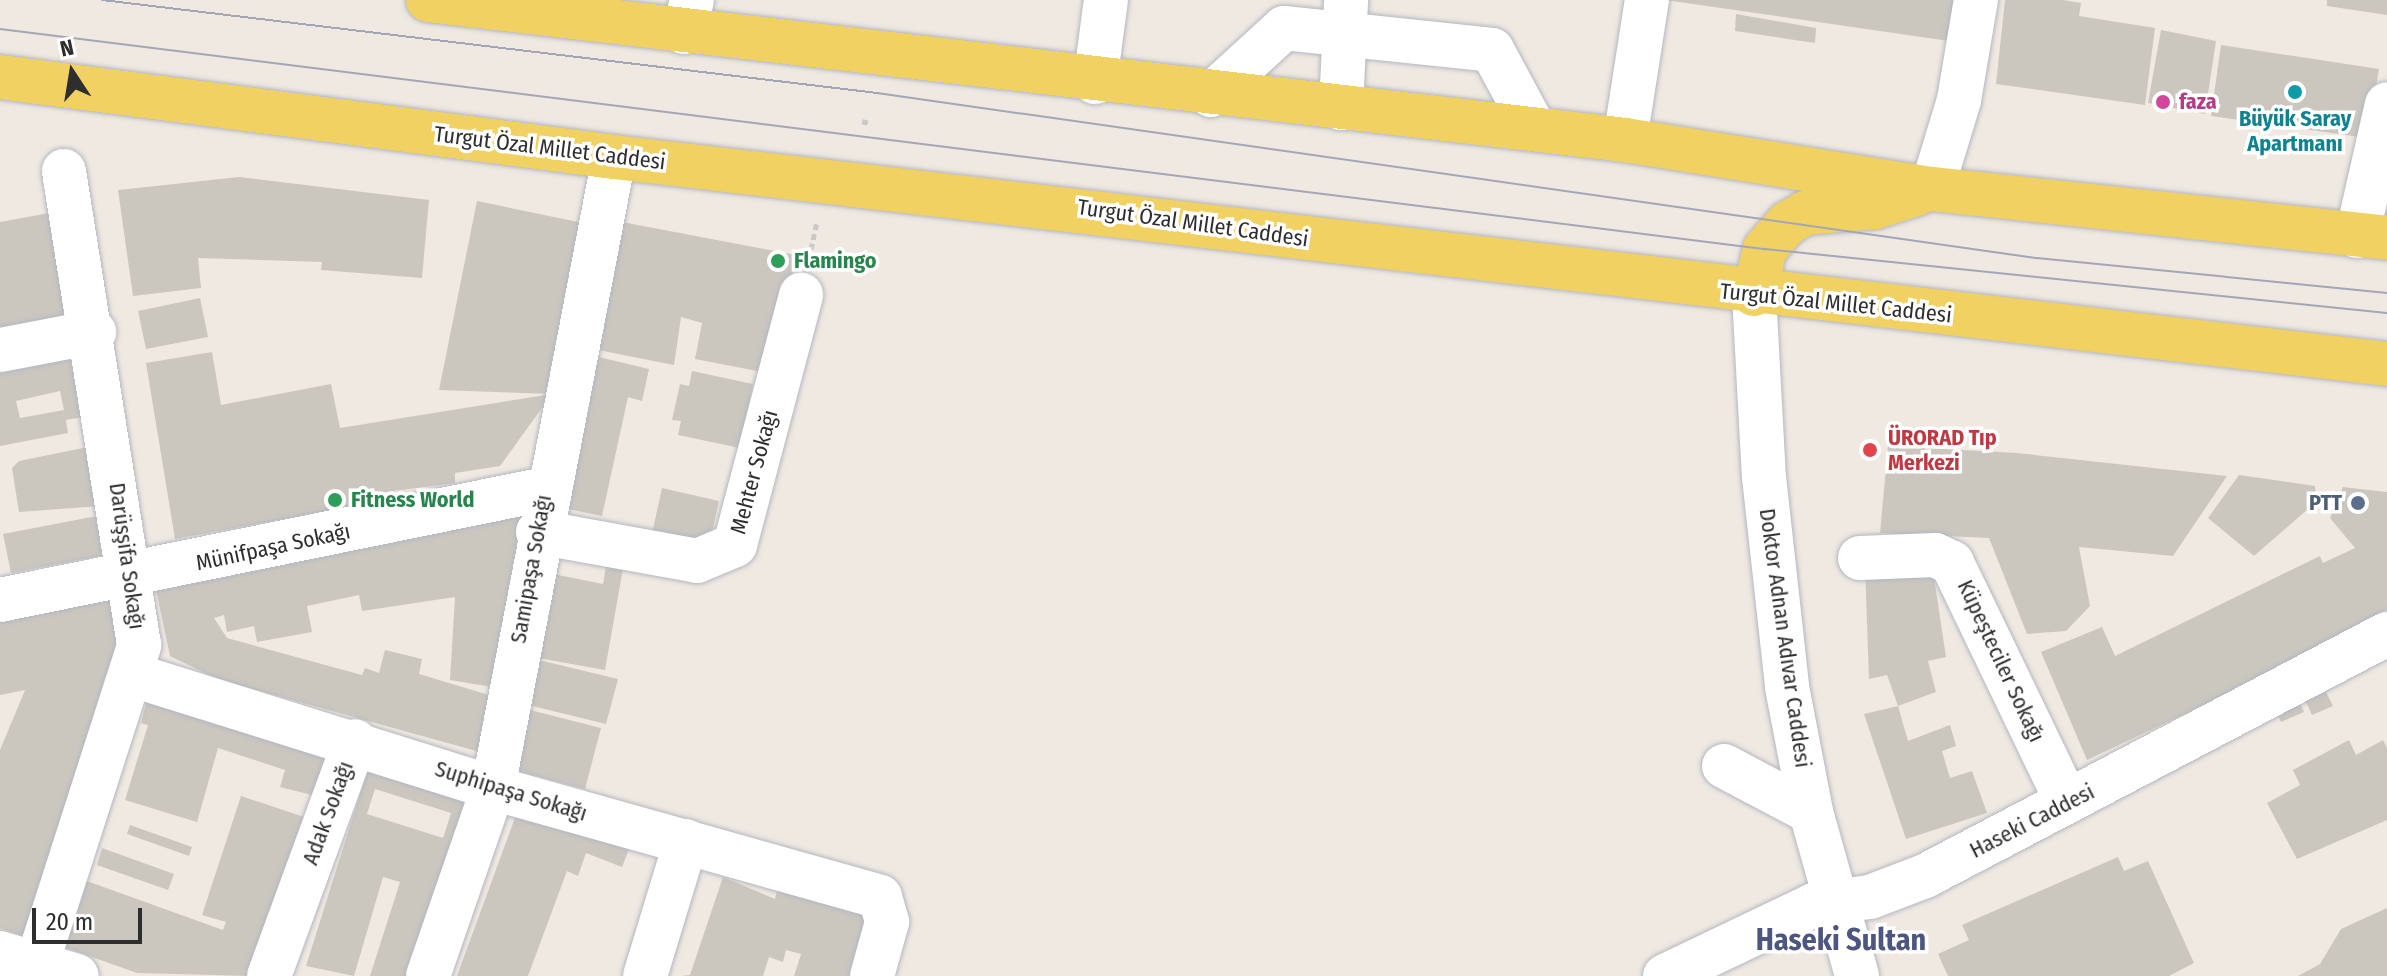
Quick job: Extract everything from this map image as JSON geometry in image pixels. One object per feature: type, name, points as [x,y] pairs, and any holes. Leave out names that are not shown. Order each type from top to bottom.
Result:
[{"type":"main road","points":[[428,0],[688,16],[1095,82],[1534,128],[1932,189],[2372,237]]},
{"type":"main road","name":"Turgut Özal Millet Caddesi","points":[[0,77],[614,157],[999,197],[1754,294],[2387,364]]},
{"type":"main road","points":[[1754,294],[1765,249],[1788,223],[1805,213],[1875,207],[1932,189]]},
{"type":"street","points":[[1095,82],[1106,0]]},
{"type":"street","points":[[1625,140],[1647,0]]},
{"type":"street","points":[[1932,189],[1959,100],[1976,0]]},
{"type":"street","points":[[1341,108],[1346,17]]},
{"type":"street","points":[[1211,95],[1284,28],[1346,17],[1492,50],[1534,128]]},
{"type":"street","points":[[2372,237],[2387,104]]},
{"type":"street","name":"Samipaşa Sokağı","points":[[428,976],[493,788],[545,489],[614,157]]},
{"type":"street","name":"Darüşşifa Sokağı","points":[[37,967],[133,675],[139,645],[133,577],[94,332],[64,171]]},
{"type":"street","name":"Doktor Adnan Adıvar Caddesi","points":[[1754,294],[1764,477],[1787,687],[1811,812],[1857,976]]},
{"type":"street","name":"Mehter Sokağı","points":[[538,532],[697,561],[735,545],[801,295]]},
{"type":"street","points":[[0,350],[94,332]]},
{"type":"street","name":"Münifpaşa Sokağı","points":[[0,600],[133,577],[545,489]]},
{"type":"street","name":"Küpeşteciler Sokağı","points":[[1860,558],[1935,555],[1963,576],[2067,802]]},
{"type":"street","name":"Haseki Caddesi","points":[[1665,976],[1835,900],[1870,897],[1925,876],[2067,802],[2381,648]]},
{"type":"street","name":"Suphipaşa Sokağı","points":[[133,675],[355,741],[493,788],[686,841],[888,905],[872,976]]},
{"type":"street","name":"Adak Sokağı","points":[[269,976],[355,741]]},
{"type":"street","points":[[1724,766],[1811,812]]},
{"type":"street","points":[[645,976],[686,841]]},
{"type":"path","points":[[862,121],[872,124]]},
{"type":"building","points":[[1665,0],[1962,0],[1956,42]]},
{"type":"building","points":[[2005,0],[2081,3],[2079,16],[2155,28],[2145,105],[1996,84]]},
{"type":"building","points":[[2327,0],[2387,0],[2387,15],[2327,6]]},
{"type":"building","points":[[1736,14],[1816,28],[1815,43],[1735,31]]},
{"type":"building","points":[[2161,30],[2216,41],[2205,114],[2148,103]]},
{"type":"building","name":"Büyük Saray Apartmanı","points":[[2221,45],[2379,69],[2367,138],[2211,116]]},
{"type":"building","points":[[239,177],[429,200],[422,278],[321,270],[322,262],[198,258],[201,288],[133,296],[118,190]]},
{"type":"building","points":[[477,201],[583,223],[552,394],[439,390]]},
{"type":"building","points":[[60,211],[80,316],[0,330],[0,222]]},
{"type":"building","points":[[622,222],[796,255],[773,374],[695,359],[702,323],[681,317],[674,365],[598,350]]},
{"type":"building","points":[[200,298],[208,337],[146,349],[138,311]]},
{"type":"building","points":[[212,352],[221,405],[331,384],[340,428],[552,394],[500,466],[455,473],[455,483],[363,495],[365,504],[175,539],[146,363]]},
{"type":"building","points":[[582,353],[649,369],[642,401],[628,397],[602,516],[548,505]]},
{"type":"building","points":[[78,357],[89,416],[66,420],[68,433],[0,446],[0,372]],"holes":[[[60,391],[64,410],[20,418],[16,401]]]},
{"type":"building","points":[[692,371],[753,384],[740,448],[678,435],[681,421],[672,420],[680,384],[689,386]]},
{"type":"building","points":[[1888,446],[2017,453],[2227,476],[2173,556],[2079,547],[2090,606],[2066,631],[2027,634],[1989,538],[1880,533]]},
{"type":"building","points":[[88,447],[100,506],[19,512],[12,468],[19,461]]},
{"type":"building","points":[[2239,475],[2315,486],[2316,502],[2254,556],[2208,518]]},
{"type":"building","points":[[2343,487],[2387,492],[2387,610],[2353,626],[2356,633],[2087,760],[2041,652],[2102,627],[2115,656],[2320,556],[2323,563],[2355,548],[2330,518]]},
{"type":"building","points":[[662,488],[719,501],[709,546],[652,534]]},
{"type":"building","points":[[527,513],[504,689],[450,680],[455,597],[362,611],[359,595],[307,606],[312,632],[257,642],[254,626],[227,632],[224,615],[214,618],[227,638],[362,675],[365,668],[379,673],[385,650],[422,659],[419,674],[499,698],[487,754],[217,679],[170,656],[155,585]]},
{"type":"building","points":[[102,515],[110,554],[11,573],[3,534]]},
{"type":"building","points":[[607,560],[624,563],[605,670],[538,658],[553,574],[603,584]]},
{"type":"building","points":[[1932,564],[1946,657],[1928,661],[1936,692],[1898,706],[1887,675],[1869,679],[1865,566]]},
{"type":"building","points":[[115,596],[124,646],[33,939],[0,928],[0,750],[25,690],[0,695],[0,618]]},
{"type":"building","points":[[535,659],[618,679],[606,724],[524,704]]},
{"type":"building","points":[[2322,684],[2333,706],[2312,715],[2302,693]]},
{"type":"building","points":[[150,689],[331,738],[316,796],[280,787],[285,770],[218,748],[197,822],[125,800],[148,725],[141,723]]},
{"type":"building","points":[[2297,697],[2304,712],[2281,722],[2274,707]]},
{"type":"building","points":[[1898,706],[1908,741],[1950,725],[1956,746],[1942,751],[1950,778],[1972,771],[1987,813],[1906,839],[1864,714]]},
{"type":"building","points":[[526,709],[601,728],[585,789],[510,769]]},
{"type":"building","points":[[2349,740],[2356,755],[2383,740],[2387,748],[2387,820],[2297,859],[2267,803],[2300,785],[2293,770]]},
{"type":"building","points":[[371,759],[477,791],[417,976],[370,976],[400,882],[383,877],[354,976],[306,966]],"holes":[[[375,789],[451,813],[443,838],[367,814]]]},
{"type":"building","points":[[241,796],[310,819],[251,976],[137,973],[61,946],[84,880],[223,930],[226,922],[202,915]]},
{"type":"building","points":[[520,804],[632,842],[622,867],[586,853],[578,876],[567,871],[528,976],[457,976]]},
{"type":"building","points":[[130,825],[192,847],[189,856],[127,834]]},
{"type":"building","points":[[102,848],[174,874],[168,890],[97,865]]},
{"type":"building","points":[[2118,857],[2124,871],[2148,861],[2194,963],[2169,976],[1948,976],[1938,954],[1969,940],[1962,925]]},
{"type":"building","points":[[781,876],[882,906],[861,976],[794,976],[801,954],[786,950],[783,962],[769,957],[763,976],[681,976],[690,975],[723,877],[775,899]]},
{"type":"building","points":[[2387,908],[2387,976],[2298,976],[2320,964],[2341,929]]},
{"type":"tram line","points":[[102,0],[877,93],[2037,258],[2387,293]]},
{"type":"tram line","points":[[0,29],[1765,249],[2387,313]]},
{"type":"place","name":"Büyük Saray Apartmanı","points":[[2295,92]]},
{"type":"place","name":"faza","points":[[2163,102]]},
{"type":"place","name":"Flamingo","points":[[778,261]]},
{"type":"place","name":"ÜRORAD Tıp Merkezi","points":[[1870,450]]},
{"type":"place","name":"Fitness World","points":[[335,500]]},
{"type":"place","name":"PTT","points":[[2358,503]]},
{"type":"district","name":"Haseki Sultan","points":[[1841,940]]}]
